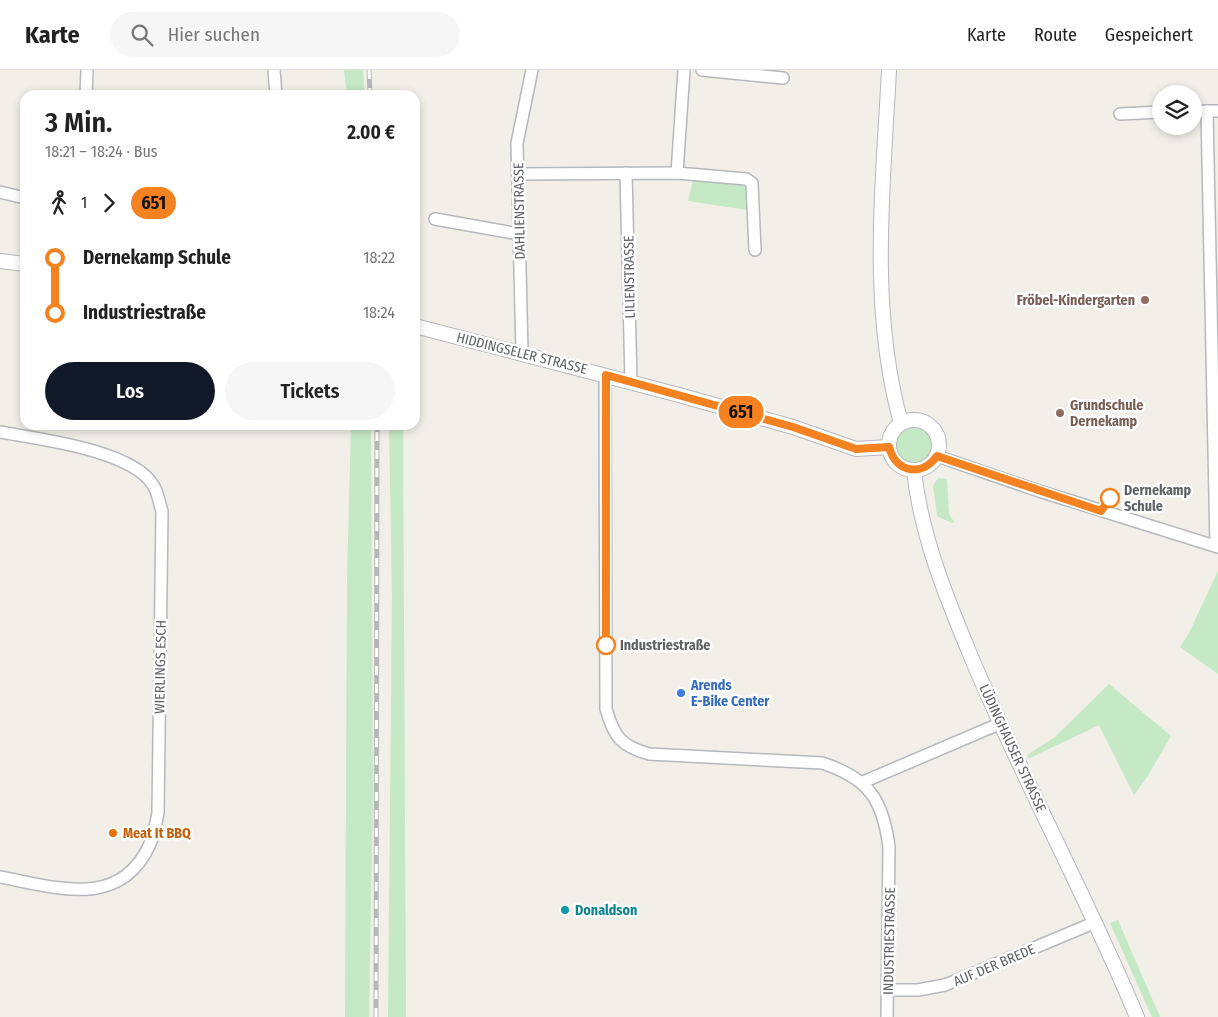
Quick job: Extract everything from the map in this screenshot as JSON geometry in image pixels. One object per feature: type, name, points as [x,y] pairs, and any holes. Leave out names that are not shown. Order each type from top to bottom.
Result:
[{"type":"street","points":[[86,90],[87,70]]},
{"type":"street","points":[[274,70],[276,90]]},
{"type":"street","name":"DAHLIENSTRASSE","points":[[522,353],[517,143],[532,70]]},
{"type":"street","points":[[677,173],[684,70]]},
{"type":"street","points":[[702,70],[784,78]]},
{"type":"street","points":[[889,70],[881,236],[882,304],[891,387],[901,423]]},
{"type":"street","points":[[937,456],[1039,491],[1217,547],[1213,111]]},
{"type":"street","points":[[1120,114],[1152,112]]},
{"type":"street","name":"LILIENSTRASSE","points":[[626,173],[631,382]]},
{"type":"street","points":[[518,174],[677,173],[746,179],[752,183],[755,250]]},
{"type":"street","points":[[0,192],[20,197]]},
{"type":"street","points":[[435,219],[519,234]]},
{"type":"street","points":[[0,261],[20,263]]},
{"type":"street","name":"HIDDINGSELER STRASSE","points":[[420,327],[606,375],[793,427],[856,449],[889,447]]},
{"type":"street","name":"INDUSTRIESTRASSE","points":[[606,375],[606,709],[612,731],[629,748],[649,754],[822,763],[844,770],[863,782],[877,799],[886,823],[889,847],[887,1017]]},
{"type":"street","points":[[911,420],[922,421],[931,426],[937,435],[939,445],[937,456],[924,469],[914,471],[897,464],[891,456],[890,438],[894,430],[901,423],[911,420]]},
{"type":"street","name":"WIERLINGS ESCH","points":[[0,432],[89,449],[136,468],[153,485],[162,511],[158,813],[150,844],[139,865],[122,881],[92,890],[62,888],[0,877]]},
{"type":"street","name":"LÜDINGHAUSER STRASSE","points":[[914,471],[923,523],[959,627],[999,724],[1096,922],[1136,1017]]},
{"type":"street","points":[[863,782],[999,724]]},
{"type":"street","name":"AUF DER BREDE","points":[[888,990],[918,990],[946,985],[1096,922]]},
{"type":"green space","points":[[344,70],[363,70],[365,90],[346,90]]},
{"type":"green space","points":[[693,181],[743,185],[747,190],[747,210],[688,201]]},
{"type":"green space","points":[[914,428],[926,434],[932,446],[926,458],[914,464],[902,458],[896,446],[902,434]]},
{"type":"green space","points":[[351,430],[371,430],[373,794],[369,1017],[345,1017],[347,579]]},
{"type":"green space","points":[[389,430],[403,430],[406,1017],[388,1017],[392,595]]},
{"type":"green space","points":[[938,478],[947,479],[949,514],[954,522],[952,523],[937,516],[933,486]]},
{"type":"green space","points":[[1218,571],[1218,674],[1180,647],[1188,635]]},
{"type":"green space","points":[[1109,684],[1171,736],[1134,795],[1099,725],[1028,759],[1027,755],[1055,737]]},
{"type":"green space","points":[[1118,920],[1160,1017],[1152,1017],[1110,923]]},
{"type":"railway","points":[[369,70],[370,90]]},
{"type":"railway","points":[[376,1017],[377,430]]},
{"type":"bus line","name":"651","points":[[606,645],[606,375],[793,427],[856,449],[873,450],[889,447],[891,456],[897,464],[905,469],[914,471],[924,469],[937,456],[1101,511],[1110,498]]},
{"type":"place","name":"Fröbel-Kindergarten","points":[[1145,300]]},
{"type":"place","name":"Grundschule Dernekamp","points":[[1060,413]]},
{"type":"place","name":"Dernekamp Schule","points":[[1110,498]]},
{"type":"place","name":"Industriestraße","points":[[606,645]]},
{"type":"place","name":"Arends E-Bike Center","points":[[681,693]]},
{"type":"place","name":"Meat It BBQ","points":[[113,833]]},
{"type":"place","name":"Donaldson","points":[[565,910]]}]
